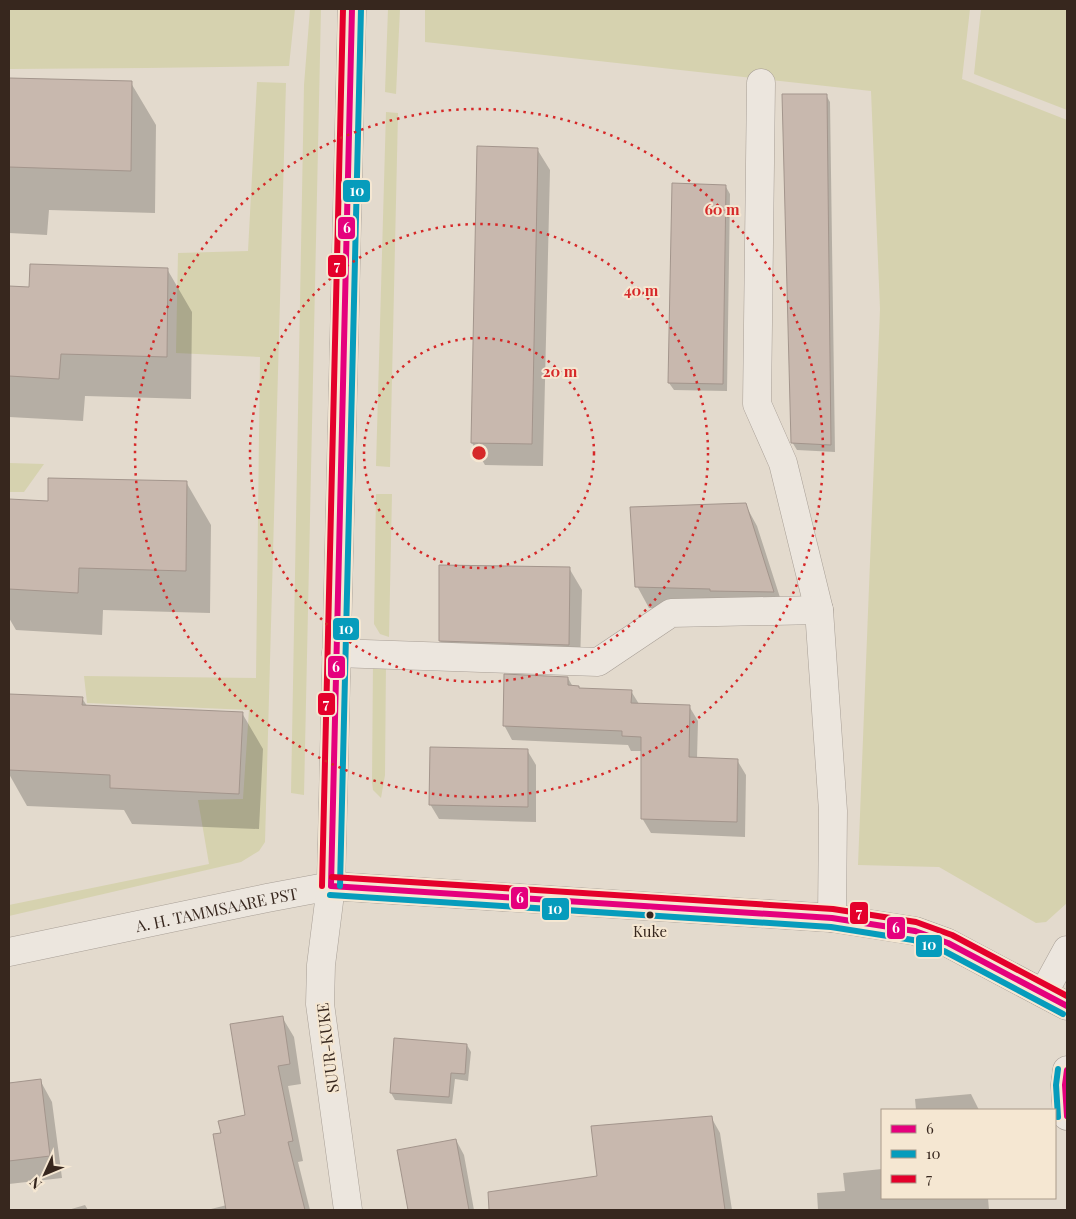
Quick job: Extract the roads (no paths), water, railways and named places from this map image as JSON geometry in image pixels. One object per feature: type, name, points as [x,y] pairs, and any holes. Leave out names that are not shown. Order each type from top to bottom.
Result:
[{"type":"street","name":"SUUR-KUKE","points":[[348,1210],[320,1004],[321,965],[331,886],[352,9]]},
{"type":"street","points":[[761,83],[757,404],[783,463],[819,610],[834,811],[832,918]]},
{"type":"street","points":[[336,653],[598,662],[671,613],[819,610]]},
{"type":"street","name":"A. H. TAMMSAARE PST","points":[[9,952],[331,886],[832,918],[915,931],[948,943],[1044,992],[1067,1006]]},
{"type":"street","points":[[1044,992],[1067,950]]},
{"type":"street","points":[[1067,1070],[1065,1085],[1067,1116]]},
{"type":"place","name":"Kuke","points":[[650,915]]}]
